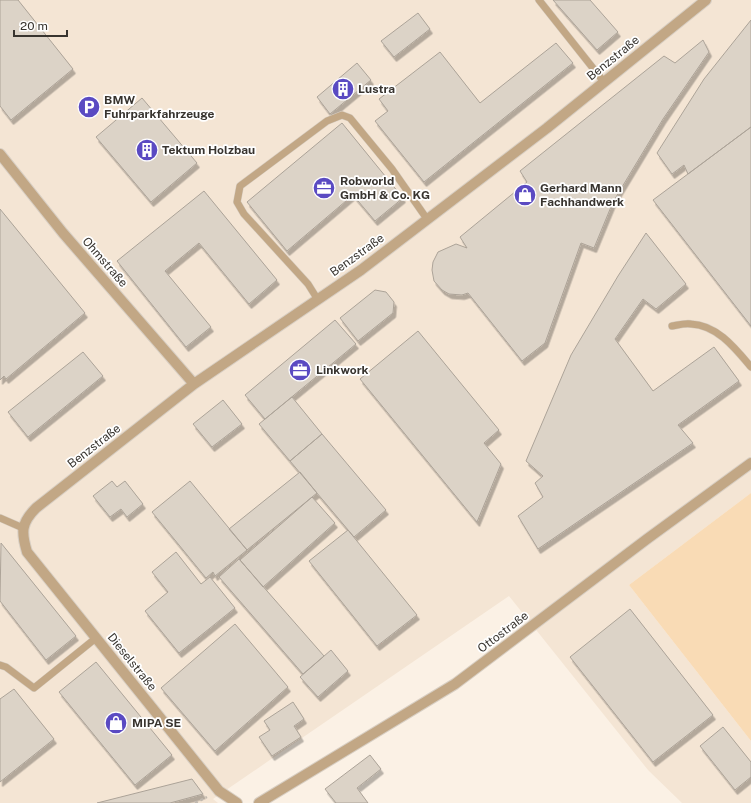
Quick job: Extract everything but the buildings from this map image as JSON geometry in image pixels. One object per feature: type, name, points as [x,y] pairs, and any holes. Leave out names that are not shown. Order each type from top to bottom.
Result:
[{"type":"street","name":"Benzstraße","points":[[23,528],[27,517],[36,508],[194,384],[361,270],[604,82],[706,0]]},
{"type":"street","name":"Ohmstraße","points":[[0,154],[63,233],[194,384]]},
{"type":"street","name":"Ottostraße","points":[[259,803],[455,684],[647,539],[751,463]]},
{"type":"street","name":"Dieselstraße","points":[[23,528],[27,552],[219,791],[238,803]]},
{"type":"lane","points":[[539,0],[604,82]]},
{"type":"lane","points":[[318,300],[308,284],[244,214],[238,202],[240,186],[327,121],[342,115],[350,118],[392,169],[427,219]]},
{"type":"lane","points":[[672,326],[691,324],[709,328],[722,336],[751,366]]},
{"type":"lane","points":[[0,518],[23,528]]},
{"type":"lane","points":[[0,665],[6,667],[34,688],[96,638]]},
{"type":"shaded area","points":[[0,0],[751,0],[751,493],[629,585],[751,741],[751,803],[682,803],[648,770],[509,596],[213,799],[218,803],[0,803]]},
{"type":"shaded area","points":[[751,493],[751,741],[629,585]]},
{"type":"place","name":"Lustra","points":[[343,89]]},
{"type":"place","name":"BMW Fuhrparkfahrzeuge","points":[[89,107]]},
{"type":"place","name":"Tektum Holzbau","points":[[147,150]]},
{"type":"place","name":"Robworld GmbH & Co. KG","points":[[324,188]]},
{"type":"place","name":"Gerhard Mann Fachhandwerk","points":[[525,195]]},
{"type":"place","name":"Linkwork","points":[[300,370]]},
{"type":"place","name":"MIPA SE","points":[[116,723]]}]
